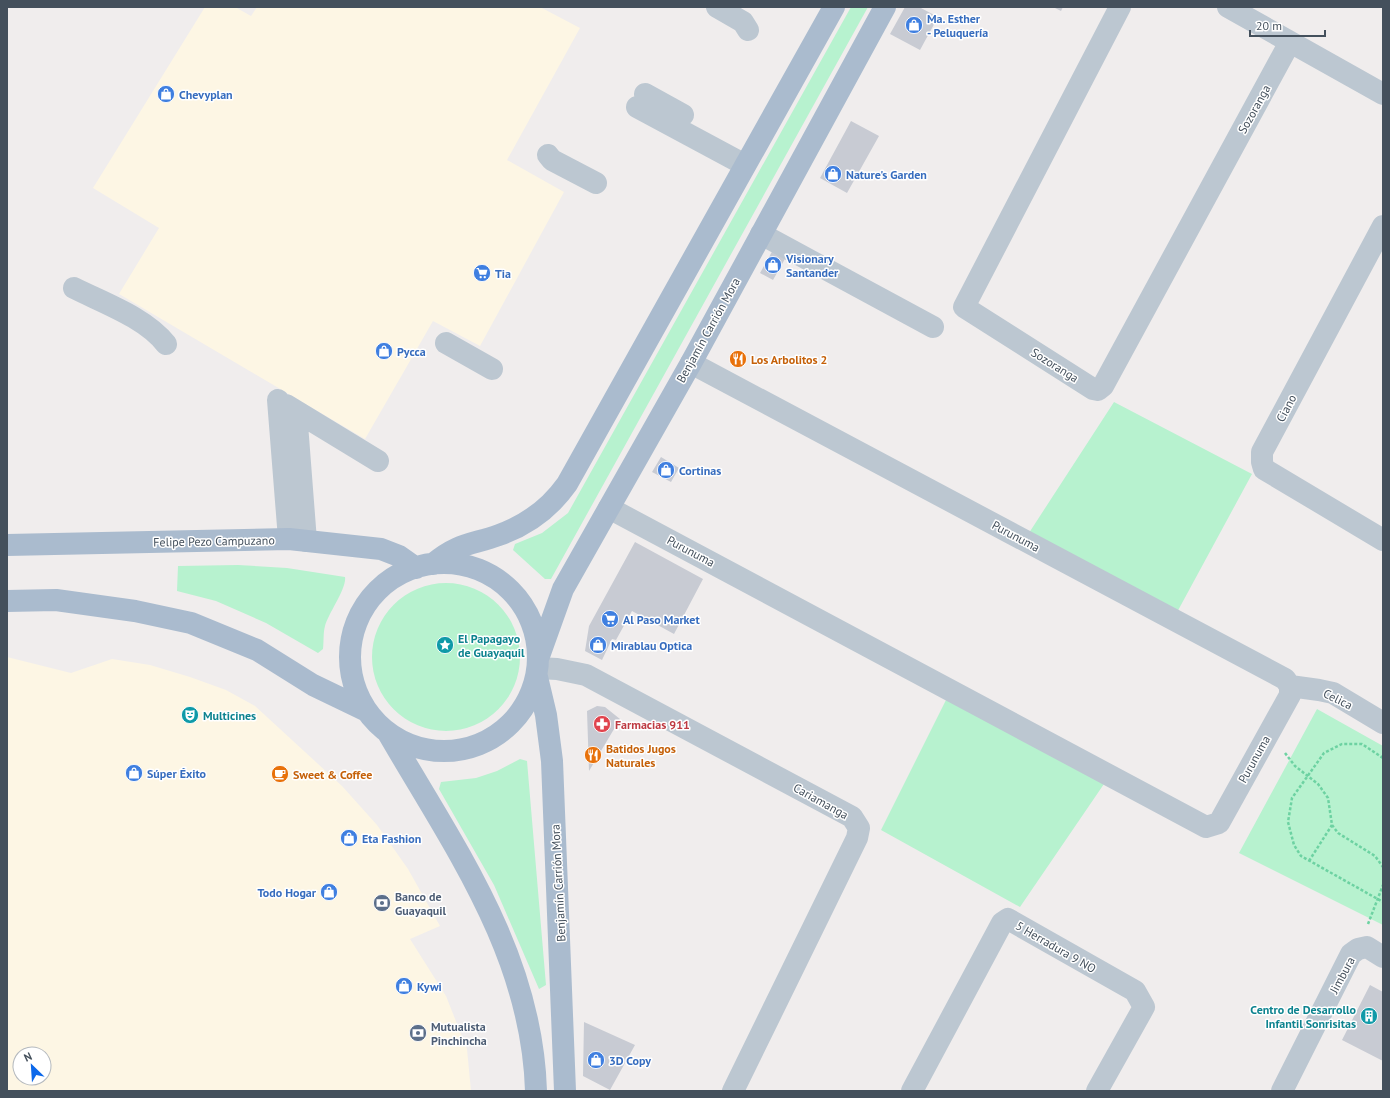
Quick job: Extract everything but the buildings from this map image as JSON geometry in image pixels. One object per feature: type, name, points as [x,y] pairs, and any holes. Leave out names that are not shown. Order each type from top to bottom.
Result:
[{"type":"main road","points":[[536,1091],[532,1041],[524,1005],[510,960],[492,916],[463,859],[388,733],[367,711],[354,685],[350,656],[355,627],[368,601],[390,581],[424,566],[463,545],[499,535],[528,522],[557,498],[571,477],[834,7]]},
{"type":"main road","name":"Benjamín Carrión Mora","points":[[565,1091],[552,761],[538,667],[563,589],[691,363],[885,7]]},
{"type":"main road","name":"Felipe Pezo Campuzano","points":[[7,545],[297,540],[381,549],[424,566]]},
{"type":"main road","points":[[388,733],[416,747],[447,751],[477,745],[504,729],[525,706],[538,667],[535,630],[524,606],[507,586],[485,572],[459,564],[424,566]]},
{"type":"main road","points":[[7,601],[56,600],[135,611],[191,623],[256,650],[314,685],[367,711]]},
{"type":"street","points":[[717,7],[743,22],[748,30]]},
{"type":"street","name":"Sozoranga","points":[[1120,7],[964,307],[1093,389],[1098,390],[1103,386],[1290,42]]},
{"type":"street","points":[[1228,7],[1383,94]]},
{"type":"street","points":[[641,100],[749,160]]},
{"type":"street","points":[[548,155],[552,160],[596,183]]},
{"type":"street","name":"Ciano","points":[[1383,226],[1262,452],[1262,462],[1264,469],[1383,540]]},
{"type":"street","points":[[761,234],[933,327]]},
{"type":"street","points":[[74,288],[146,325],[158,334],[166,344]]},
{"type":"street","points":[[446,343],[492,370]]},
{"type":"street","name":"Purunuma","points":[[609,508],[1206,827],[1219,823],[1290,695],[1290,686],[1286,679],[691,363]]},
{"type":"street","points":[[297,540],[287,405],[378,461]]},
{"type":"street","name":"Cariamanga","points":[[538,667],[557,668],[586,675],[852,817],[859,828],[857,838],[734,1091]]},
{"type":"street","name":"Celica","points":[[1290,686],[1332,693],[1383,722]]},
{"type":"street","name":"5 Herradura 9 NO","points":[[912,1091],[1002,923],[1008,919],[1135,991],[1140,998],[1144,1007],[1097,1091]]},
{"type":"street","name":"Jimbura","points":[[1285,1090],[1351,954],[1358,949],[1367,947],[1383,957]]},
{"type":"path","points":[[1383,758],[1362,744],[1342,744],[1324,753],[1292,798],[1288,822],[1294,845],[1301,856],[1332,872],[1383,902]]},
{"type":"path","points":[[1282,748],[1295,766],[1307,777],[1318,784],[1328,798],[1332,825],[1338,833],[1375,856],[1383,867]]},
{"type":"path","points":[[1309,861],[1332,825]]},
{"type":"path","points":[[1378,900],[1383,885]]},
{"type":"shaded area","points":[[205,7],[235,7],[251,16],[257,7],[540,7],[580,28],[507,160],[564,192],[480,346],[433,321],[365,439],[119,294],[159,228],[93,188]]},
{"type":"shaded area","points":[[7,657],[71,673],[112,659],[150,665],[226,690],[255,706],[342,786],[377,825],[408,869],[440,926],[410,939],[446,996],[467,1049],[471,1091],[7,1091]]},
{"type":"green space","points":[[851,7],[868,7],[551,579],[545,579],[513,550],[515,544],[542,533],[568,513]]},
{"type":"green space","points":[[1114,402],[1252,474],[1175,616],[1027,536]]},
{"type":"green space","points":[[238,565],[287,568],[345,577],[343,588],[325,626],[323,649],[318,653],[266,623],[216,601],[177,591],[178,566]]},
{"type":"green space","points":[[446,583],[460,585],[481,592],[493,600],[503,610],[514,629],[520,657],[518,671],[511,692],[503,704],[493,714],[474,725],[446,731],[432,729],[411,722],[399,714],[389,704],[378,685],[372,657],[374,643],[381,622],[389,610],[399,600],[418,589]]},
{"type":"green space","points":[[949,694],[1106,781],[1020,907],[881,830]]},
{"type":"green space","points":[[1317,709],[1383,746],[1383,925],[1239,853]]},
{"type":"green space","points":[[520,759],[527,761],[546,985],[539,989],[494,885],[439,789],[441,782],[476,778],[497,771]]},
{"type":"place","name":"Ma. Esther - Peluquería","points":[[914,25]]},
{"type":"place","name":"Chevyplan","points":[[166,94]]},
{"type":"place","name":"Nature's Garden","points":[[833,174]]},
{"type":"place","name":"Visionary Santander","points":[[773,265]]},
{"type":"place","name":"Tia","points":[[482,273]]},
{"type":"place","name":"Pycca","points":[[384,351]]},
{"type":"place","name":"Los Arbolitos 2","points":[[738,359]]},
{"type":"place","name":"Cortinas","points":[[666,470]]},
{"type":"place","name":"Al Paso Market","points":[[610,619]]},
{"type":"place","name":"El Papagayo de Guayaquil","points":[[445,645]]},
{"type":"place","name":"Mirablau Optica","points":[[598,645]]},
{"type":"place","name":"Multicines","points":[[190,715]]},
{"type":"place","name":"Farmacias 911","points":[[602,724]]},
{"type":"place","name":"Batidos Jugos Naturales","points":[[593,755]]},
{"type":"place","name":"Súper Éxito","points":[[134,773]]},
{"type":"place","name":"Sweet & Coffee","points":[[280,774]]},
{"type":"place","name":"Eta Fashion","points":[[349,838]]},
{"type":"place","name":"Todo Hogar","points":[[329,892]]},
{"type":"place","name":"Banco de Guayaquil","points":[[382,903]]},
{"type":"place","name":"Kywi","points":[[404,986]]},
{"type":"place","name":"Centro de Desarrollo Infantil Sonrisitas","points":[[1369,1016]]},
{"type":"place","name":"Mutualista Pinchincha","points":[[418,1033]]},
{"type":"place","name":"3D Copy","points":[[596,1060]]}]
